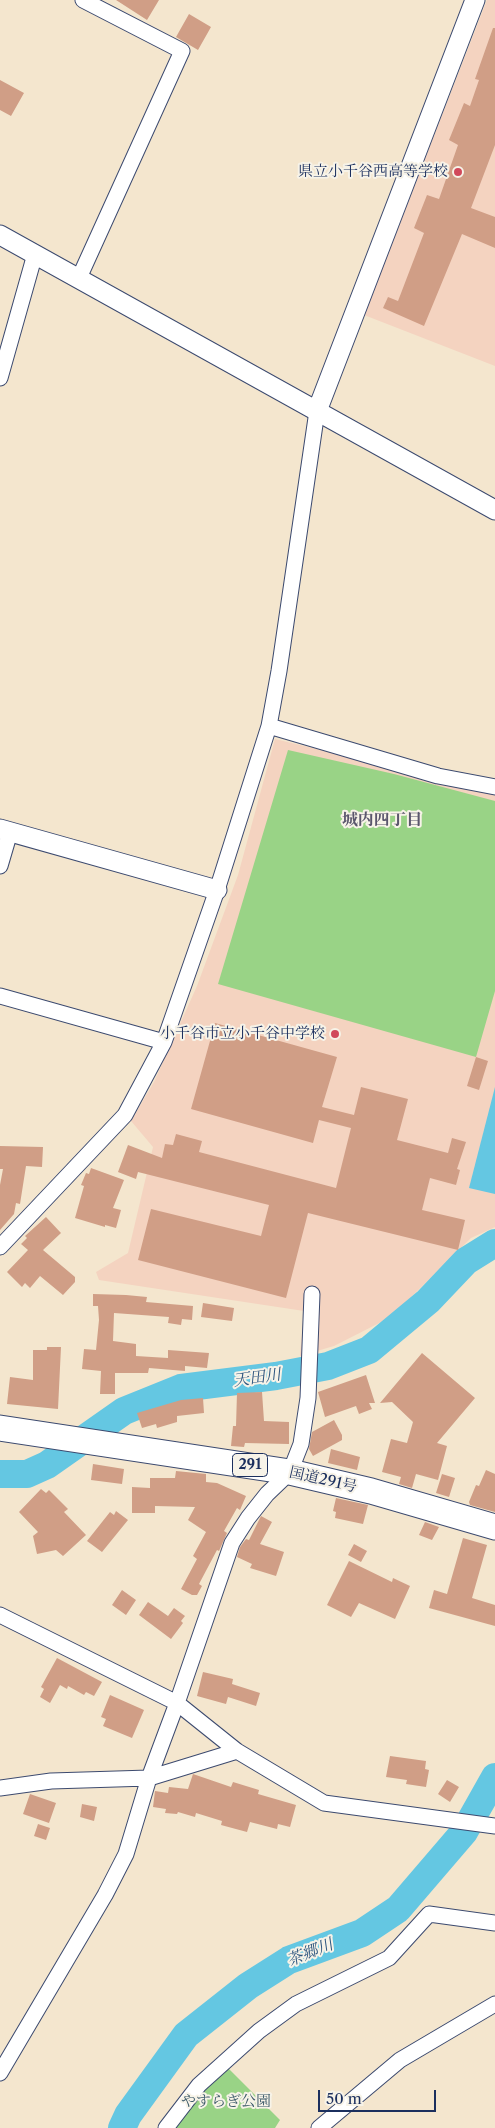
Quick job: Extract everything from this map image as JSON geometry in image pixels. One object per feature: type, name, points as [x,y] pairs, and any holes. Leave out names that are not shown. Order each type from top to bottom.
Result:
[{"type":"highway","name":"国道291号","points":[[0,1428],[290,1472],[371,1491],[495,1527]]},
{"type":"street","points":[[79,278],[182,50],[84,0]]},
{"type":"street","points":[[0,1247],[125,1115],[164,1042],[217,890],[268,726],[279,671],[317,411],[475,0]]},
{"type":"street","points":[[0,235],[495,510]]},
{"type":"street","points":[[0,378],[35,254]]},
{"type":"street","points":[[268,726],[438,776],[495,787]]},
{"type":"street","points":[[0,866],[5,830],[217,890]]},
{"type":"street","points":[[0,996],[164,1042]]},
{"type":"street","points":[[0,2073],[106,1895],[126,1854],[149,1778],[232,1543],[252,1512],[290,1472],[301,1444],[308,1398],[312,1294]]},
{"type":"street","points":[[0,1615],[177,1703],[237,1751],[324,1803],[490,1825]]},
{"type":"street","points":[[0,1788],[51,1781],[149,1778],[237,1751]]},
{"type":"street","points":[[166,2128],[199,2085],[259,2031],[296,2004],[389,1958],[429,1914],[495,1923]]},
{"type":"street","points":[[318,2128],[400,2060],[495,2004]]},
{"type":"shaded area","name":"県立小千谷西高等学校","points":[[487,0],[495,0],[495,366],[364,315]]},
{"type":"shaded area","name":"小千谷市立小千谷中学校","points":[[275,739],[495,792],[495,1227],[471,1238],[391,1317],[334,1346],[300,1356],[304,1311],[99,1280],[96,1272],[128,1253],[153,1147],[131,1121],[154,1082],[197,986],[238,875]]},
{"type":"green space","points":[[288,750],[394,774],[495,801],[495,991],[476,1057],[218,984]]},
{"type":"green space","name":"やすらぎ公園","points":[[227,2067],[280,2120],[275,2128],[174,2128],[203,2089]]},
{"type":"water","points":[[495,1087],[495,1194],[469,1188]]},
{"type":"building","points":[[116,0],[159,0],[147,20]]},
{"type":"building","points":[[189,14],[211,27],[198,50],[176,37]]},
{"type":"building","points":[[493,28],[495,28],[495,145],[471,208],[495,217],[495,248],[462,234],[424,326],[383,308],[388,297],[398,301],[424,233],[414,228],[427,195],[439,199],[458,145],[449,140],[464,103],[470,106],[479,80],[475,79]]},
{"type":"building","points":[[0,80],[24,93],[11,116],[0,110]]},
{"type":"building","points":[[215,1023],[337,1057],[322,1107],[354,1115],[361,1087],[408,1099],[397,1140],[448,1153],[452,1138],[466,1142],[457,1169],[460,1170],[456,1185],[430,1178],[422,1210],[465,1220],[458,1250],[308,1213],[286,1298],[138,1260],[151,1209],[261,1236],[269,1205],[138,1172],[136,1179],[118,1172],[128,1145],[162,1158],[165,1144],[173,1145],[176,1134],[202,1141],[199,1152],[336,1188],[351,1128],[319,1120],[313,1143],[191,1109]]},
{"type":"building","points":[[476,1057],[488,1061],[479,1090],[467,1086]]},
{"type":"building","points":[[0,1146],[43,1147],[42,1167],[26,1166],[20,1204],[16,1203],[14,1214],[0,1230],[0,1185],[3,1169],[0,1169]]},
{"type":"building","points":[[91,1168],[124,1180],[113,1208],[121,1210],[116,1228],[105,1225],[105,1227],[75,1218],[84,1186],[81,1185],[86,1173],[89,1174]]},
{"type":"building","points":[[46,1217],[61,1233],[43,1250],[75,1277],[75,1282],[63,1295],[40,1276],[30,1288],[25,1283],[22,1287],[7,1272],[28,1250],[21,1244],[27,1238],[25,1236]]},
{"type":"building","points":[[93,1294],[147,1297],[146,1302],[193,1306],[192,1320],[182,1319],[181,1325],[168,1323],[169,1317],[114,1313],[113,1341],[136,1344],[136,1356],[168,1358],[168,1350],[209,1353],[207,1368],[185,1366],[185,1371],[149,1368],[148,1373],[115,1373],[115,1394],[100,1394],[101,1371],[82,1369],[84,1349],[96,1350],[99,1320],[98,1306],[93,1306]]},
{"type":"building","points":[[203,1303],[234,1308],[232,1321],[201,1317]]},
{"type":"building","points":[[47,1347],[61,1347],[58,1409],[7,1404],[10,1377],[33,1380],[33,1350],[47,1350]]},
{"type":"building","points":[[422,1353],[475,1398],[437,1443],[447,1446],[438,1480],[416,1474],[412,1488],[399,1484],[401,1477],[382,1472],[391,1439],[407,1443],[413,1422],[392,1402],[380,1403]]},
{"type":"building","points":[[366,1375],[375,1403],[369,1403],[372,1409],[359,1414],[356,1406],[325,1417],[318,1392]]},
{"type":"building","points":[[262,1392],[264,1421],[289,1422],[289,1444],[245,1443],[244,1447],[231,1446],[233,1426],[236,1426],[237,1393]]},
{"type":"building","points":[[203,1398],[204,1413],[177,1416],[177,1422],[157,1428],[156,1424],[142,1428],[137,1413],[181,1400]]},
{"type":"building","points":[[334,1420],[342,1435],[342,1440],[313,1456],[309,1449],[312,1432]]},
{"type":"building","points":[[331,1449],[360,1457],[357,1470],[328,1463]]},
{"type":"building","points":[[93,1464],[124,1469],[122,1484],[91,1480]]},
{"type":"building","points":[[486,1470],[495,1474],[495,1512],[470,1505],[469,1502],[476,1485],[479,1486]]},
{"type":"building","points":[[176,1471],[206,1474],[206,1482],[217,1483],[246,1496],[240,1510],[237,1508],[224,1531],[227,1533],[219,1551],[217,1550],[199,1584],[202,1586],[197,1595],[192,1595],[181,1589],[197,1559],[193,1556],[206,1532],[188,1520],[195,1507],[155,1506],[155,1513],[132,1513],[132,1487],[150,1488],[150,1478],[175,1478]]},
{"type":"building","points":[[442,1474],[455,1478],[449,1497],[436,1493]]},
{"type":"building","points":[[41,1489],[46,1493],[49,1490],[68,1509],[64,1512],[86,1535],[63,1556],[56,1550],[37,1554],[33,1536],[38,1532],[19,1512]]},
{"type":"building","points":[[336,1498],[368,1505],[363,1524],[335,1518],[336,1512],[333,1511]]},
{"type":"building","points":[[116,1511],[128,1520],[102,1552],[87,1541],[110,1512],[114,1515]]},
{"type":"building","points":[[261,1516],[272,1522],[260,1544],[284,1552],[276,1576],[250,1568],[252,1564],[237,1557],[240,1547],[246,1539],[249,1540]]},
{"type":"building","points":[[425,1522],[439,1527],[432,1540],[419,1535]]},
{"type":"building","points":[[463,1538],[487,1545],[472,1598],[495,1605],[495,1626],[429,1608],[434,1590],[447,1594]]},
{"type":"building","points":[[354,1544],[367,1551],[361,1562],[348,1555]]},
{"type":"building","points":[[349,1561],[392,1582],[393,1578],[410,1586],[395,1619],[359,1603],[351,1617],[327,1605]]},
{"type":"building","points":[[122,1590],[136,1600],[126,1615],[112,1605]]},
{"type":"building","points":[[148,1602],[168,1616],[174,1608],[185,1616],[181,1621],[183,1623],[171,1639],[139,1615]]},
{"type":"building","points":[[57,1658],[102,1682],[94,1696],[86,1692],[84,1695],[68,1686],[67,1689],[60,1685],[50,1703],[40,1697],[44,1689],[41,1687]]},
{"type":"building","points":[[203,1672],[233,1679],[232,1684],[260,1693],[256,1706],[228,1697],[226,1704],[197,1696]]},
{"type":"building","points":[[110,1695],[144,1710],[132,1738],[103,1726],[106,1719],[101,1717]]},
{"type":"building","points":[[390,1756],[426,1761],[425,1769],[429,1770],[426,1787],[406,1784],[407,1780],[386,1777]]},
{"type":"building","points":[[193,1774],[231,1787],[233,1782],[259,1790],[258,1794],[296,1805],[290,1827],[278,1824],[277,1829],[250,1822],[247,1832],[221,1825],[222,1821],[196,1813],[195,1817],[178,1812],[177,1814],[165,1813],[166,1809],[153,1807],[155,1791],[168,1793],[169,1787],[188,1789]]},
{"type":"building","points":[[447,1780],[459,1787],[450,1802],[438,1794]]},
{"type":"building","points":[[30,1794],[56,1803],[49,1823],[23,1814]]},
{"type":"building","points":[[82,1804],[97,1807],[94,1821],[80,1817]]},
{"type":"building","points":[[38,1824],[50,1828],[46,1840],[34,1836]]},
{"type":"waterway","name":"天田川","points":[[0,1474],[27,1474],[47,1465],[124,1411],[181,1388],[276,1376],[328,1366],[369,1350],[428,1301],[466,1261],[495,1243]]},
{"type":"waterway","name":"茶郷川","points":[[122,2128],[128,2115],[186,2035],[248,1986],[289,1960],[362,1933],[398,1909],[464,1832],[495,1777]]},
{"type":"place","name":"県立小千谷西高等学校","points":[[458,172]]},
{"type":"place","name":"小千谷市立小千谷中学校","points":[[335,1034]]},
{"type":"district","name":"城内四丁目","points":[[382,820]]}]
